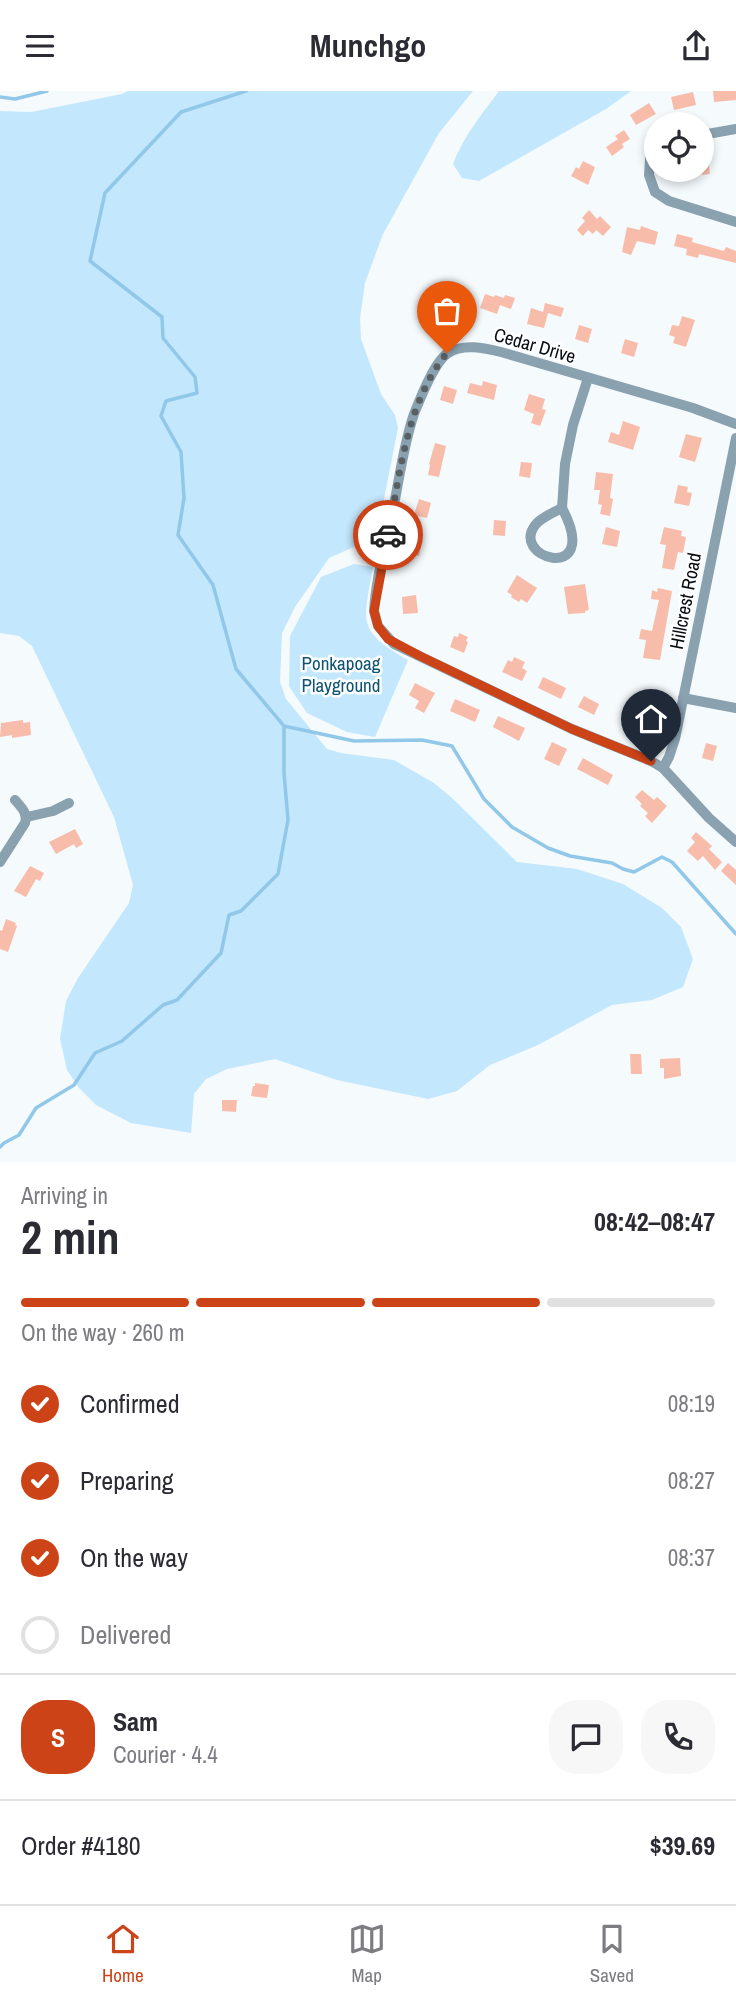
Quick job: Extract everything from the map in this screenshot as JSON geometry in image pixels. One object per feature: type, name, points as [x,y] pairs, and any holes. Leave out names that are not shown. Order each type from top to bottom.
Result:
[{"type":"street","points":[[714,133],[736,129]]},
{"type":"street","points":[[651,182],[655,192],[670,201],[736,222]]},
{"type":"street","name":"Cedar Drive","points":[[663,768],[572,729],[394,644],[382,633],[375,619],[374,604],[411,425],[429,380],[447,353],[481,348],[693,408],[736,424]]},
{"type":"street","points":[[562,508],[541,519],[533,529],[534,547],[549,558],[566,555],[572,546],[572,530],[562,508],[565,464],[573,425],[588,378]]},
{"type":"street","name":"Hillcrest Road","points":[[663,768],[675,739],[736,438]]},
{"type":"street","points":[[683,698],[736,708]]},
{"type":"street","points":[[663,768],[709,818],[736,842]]},
{"type":"street","points":[[15,800],[27,817]]},
{"type":"street","points":[[27,817],[53,811],[69,803]]},
{"type":"street","points":[[0,862],[27,817]]},
{"type":"green space","points":[[128,91],[473,91],[439,133],[383,234],[365,283],[360,318],[361,339],[381,394],[395,415],[398,428],[378,529],[374,538],[329,558],[295,607],[282,633],[280,682],[286,699],[327,749],[394,760],[434,783],[517,862],[577,869],[623,884],[662,908],[681,927],[693,959],[683,987],[652,1000],[612,1005],[538,1045],[490,1065],[457,1091],[428,1099],[337,1080],[275,1059],[227,1069],[206,1079],[194,1094],[191,1133],[131,1123],[96,1105],[79,1088],[67,1070],[60,1039],[66,1001],[78,978],[129,903],[133,885],[114,817],[32,646],[19,636],[0,633],[0,111],[31,112]]},
{"type":"green space","points":[[499,91],[631,91],[606,109],[479,181],[462,178],[453,164],[457,154],[473,126]]},
{"type":"green space","name":"Ponkapoag Playground","points":[[354,564],[373,567],[366,612],[371,632],[391,650],[408,660],[375,737],[347,732],[307,713],[289,686],[290,636],[321,577]]},
{"type":"building","points":[[713,91],[736,91],[736,100],[714,102]]},
{"type":"building","points":[[693,92],[696,105],[674,110],[671,97]]},
{"type":"building","points":[[649,103],[655,112],[644,112],[644,121],[636,125],[630,115]]},
{"type":"building","points":[[624,130],[630,139],[612,156],[606,147],[618,139],[615,136]]},
{"type":"building","points":[[583,161],[595,167],[588,185],[571,176]]},
{"type":"building","points":[[589,210],[597,219],[600,216],[611,227],[603,236],[596,230],[593,234],[588,230],[583,236],[577,230],[585,221],[582,218]]},
{"type":"building","points":[[641,226],[658,232],[655,245],[637,241],[631,255],[622,252],[627,227],[640,230]]},
{"type":"building","points":[[677,234],[693,238],[692,242],[724,251],[726,247],[736,251],[736,263],[699,254],[698,258],[686,255],[687,249],[674,246]]},
{"type":"building","points":[[485,294],[515,298],[511,309],[500,305],[497,314],[480,308]]},
{"type":"building","points":[[441,298],[443,312],[436,313],[437,318],[422,320],[420,307],[432,305],[432,300]]},
{"type":"building","points":[[545,303],[564,308],[561,317],[548,313],[544,328],[527,324],[531,308],[543,312]]},
{"type":"building","points":[[682,316],[695,320],[686,347],[673,343],[675,337],[669,335],[672,325],[679,326]]},
{"type":"building","points":[[579,325],[592,329],[588,343],[575,339]]},
{"type":"building","points":[[625,339],[638,343],[634,357],[621,353]]},
{"type":"building","points":[[483,381],[497,385],[494,400],[467,393],[470,383],[482,386]]},
{"type":"building","points":[[444,386],[457,390],[453,404],[440,400]]},
{"type":"building","points":[[529,394],[545,399],[542,409],[546,410],[540,426],[531,423],[534,414],[524,410]]},
{"type":"building","points":[[623,421],[640,427],[633,450],[608,442],[611,432],[619,435]]},
{"type":"building","points":[[686,434],[702,438],[695,462],[679,457]]},
{"type":"building","points":[[435,443],[446,446],[439,477],[428,475]]},
{"type":"building","points":[[521,462],[532,463],[530,478],[519,476]]},
{"type":"building","points":[[596,472],[613,474],[610,516],[600,514],[600,490],[594,490]]},
{"type":"building","points":[[678,485],[688,487],[687,492],[692,493],[689,506],[674,503]]},
{"type":"building","points":[[419,499],[431,503],[427,518],[414,515]]},
{"type":"building","points":[[494,520],[506,521],[505,536],[493,535]]},
{"type":"building","points":[[606,527],[620,531],[617,547],[602,544]]},
{"type":"building","points":[[664,527],[682,531],[681,536],[686,537],[683,553],[678,552],[674,570],[662,568],[666,545],[660,544]]},
{"type":"building","points":[[410,539],[422,541],[419,556],[407,554]]},
{"type":"building","points":[[517,575],[537,588],[527,603],[521,599],[519,602],[507,592]]},
{"type":"building","points":[[585,584],[589,610],[585,613],[568,614],[564,587]]},
{"type":"building","points":[[658,588],[672,591],[660,660],[643,658],[646,640],[639,639],[641,629],[652,631],[659,600],[651,599],[652,590],[657,592]]},
{"type":"building","points":[[416,595],[418,613],[403,614],[402,597]]},
{"type":"building","points":[[459,633],[468,637],[464,653],[450,647],[454,636],[458,637]]},
{"type":"building","points":[[514,657],[525,662],[522,668],[527,671],[522,681],[502,672],[508,660],[512,662]]},
{"type":"building","points":[[543,677],[566,688],[561,699],[538,688]]},
{"type":"building","points":[[415,683],[435,693],[424,713],[415,708],[419,701],[409,695]]},
{"type":"building","points":[[648,693],[660,695],[649,727],[630,723],[632,713],[642,715]]},
{"type":"building","points":[[584,696],[599,704],[594,715],[578,707]]},
{"type":"building","points":[[455,699],[480,710],[475,722],[450,711]]},
{"type":"building","points":[[498,716],[525,728],[519,741],[493,727]]},
{"type":"building","points":[[23,720],[23,723],[30,722],[31,735],[0,737],[1,723]]},
{"type":"building","points":[[552,742],[567,749],[559,766],[544,759]]},
{"type":"building","points":[[706,743],[717,746],[713,761],[702,758]]},
{"type":"building","points":[[583,758],[613,775],[608,785],[577,769]]},
{"type":"building","points":[[642,790],[654,800],[657,797],[667,806],[652,823],[645,816],[648,813],[635,797]]},
{"type":"building","points":[[75,829],[83,844],[76,848],[74,844],[56,854],[49,842]]},
{"type":"building","points":[[696,832],[712,846],[709,849],[722,862],[715,870],[703,856],[698,861],[687,851],[695,842],[691,838]]},
{"type":"building","points":[[728,863],[736,870],[736,885],[721,871]]},
{"type":"building","points":[[30,866],[44,873],[40,881],[36,879],[26,897],[14,891]]},
{"type":"building","points":[[6,919],[17,926],[8,952],[0,949],[0,930],[2,931]]},
{"type":"building","points":[[630,1054],[641,1054],[642,1074],[631,1074]]},
{"type":"building","points":[[680,1058],[681,1076],[664,1079],[664,1068],[660,1068],[660,1059]]},
{"type":"building","points":[[255,1083],[269,1085],[267,1098],[251,1096]]},
{"type":"building","points":[[222,1100],[237,1100],[236,1112],[222,1111]]},
{"type":"waterway","points":[[0,97],[15,99],[47,91]]},
{"type":"waterway","points":[[246,91],[181,112],[105,193],[90,261],[162,317],[163,338],[195,377],[197,393],[166,401],[161,416],[181,452],[184,498],[178,535],[213,585],[236,669],[284,726],[354,741],[422,740],[452,746],[484,799],[512,827],[548,848],[570,856],[612,863],[634,872],[662,857],[672,862],[736,934]]},
{"type":"waterway","points":[[0,1147],[19,1135],[36,1108],[74,1085],[95,1053],[122,1041],[163,1005],[177,1000],[221,953],[229,915],[241,911],[278,874],[288,820],[284,726]]},
{"type":"way so far","points":[[388,535],[414,415],[429,380],[447,353]]},
{"type":"route","points":[[388,535],[374,611],[378,626],[388,639],[572,729],[651,761]]}]
